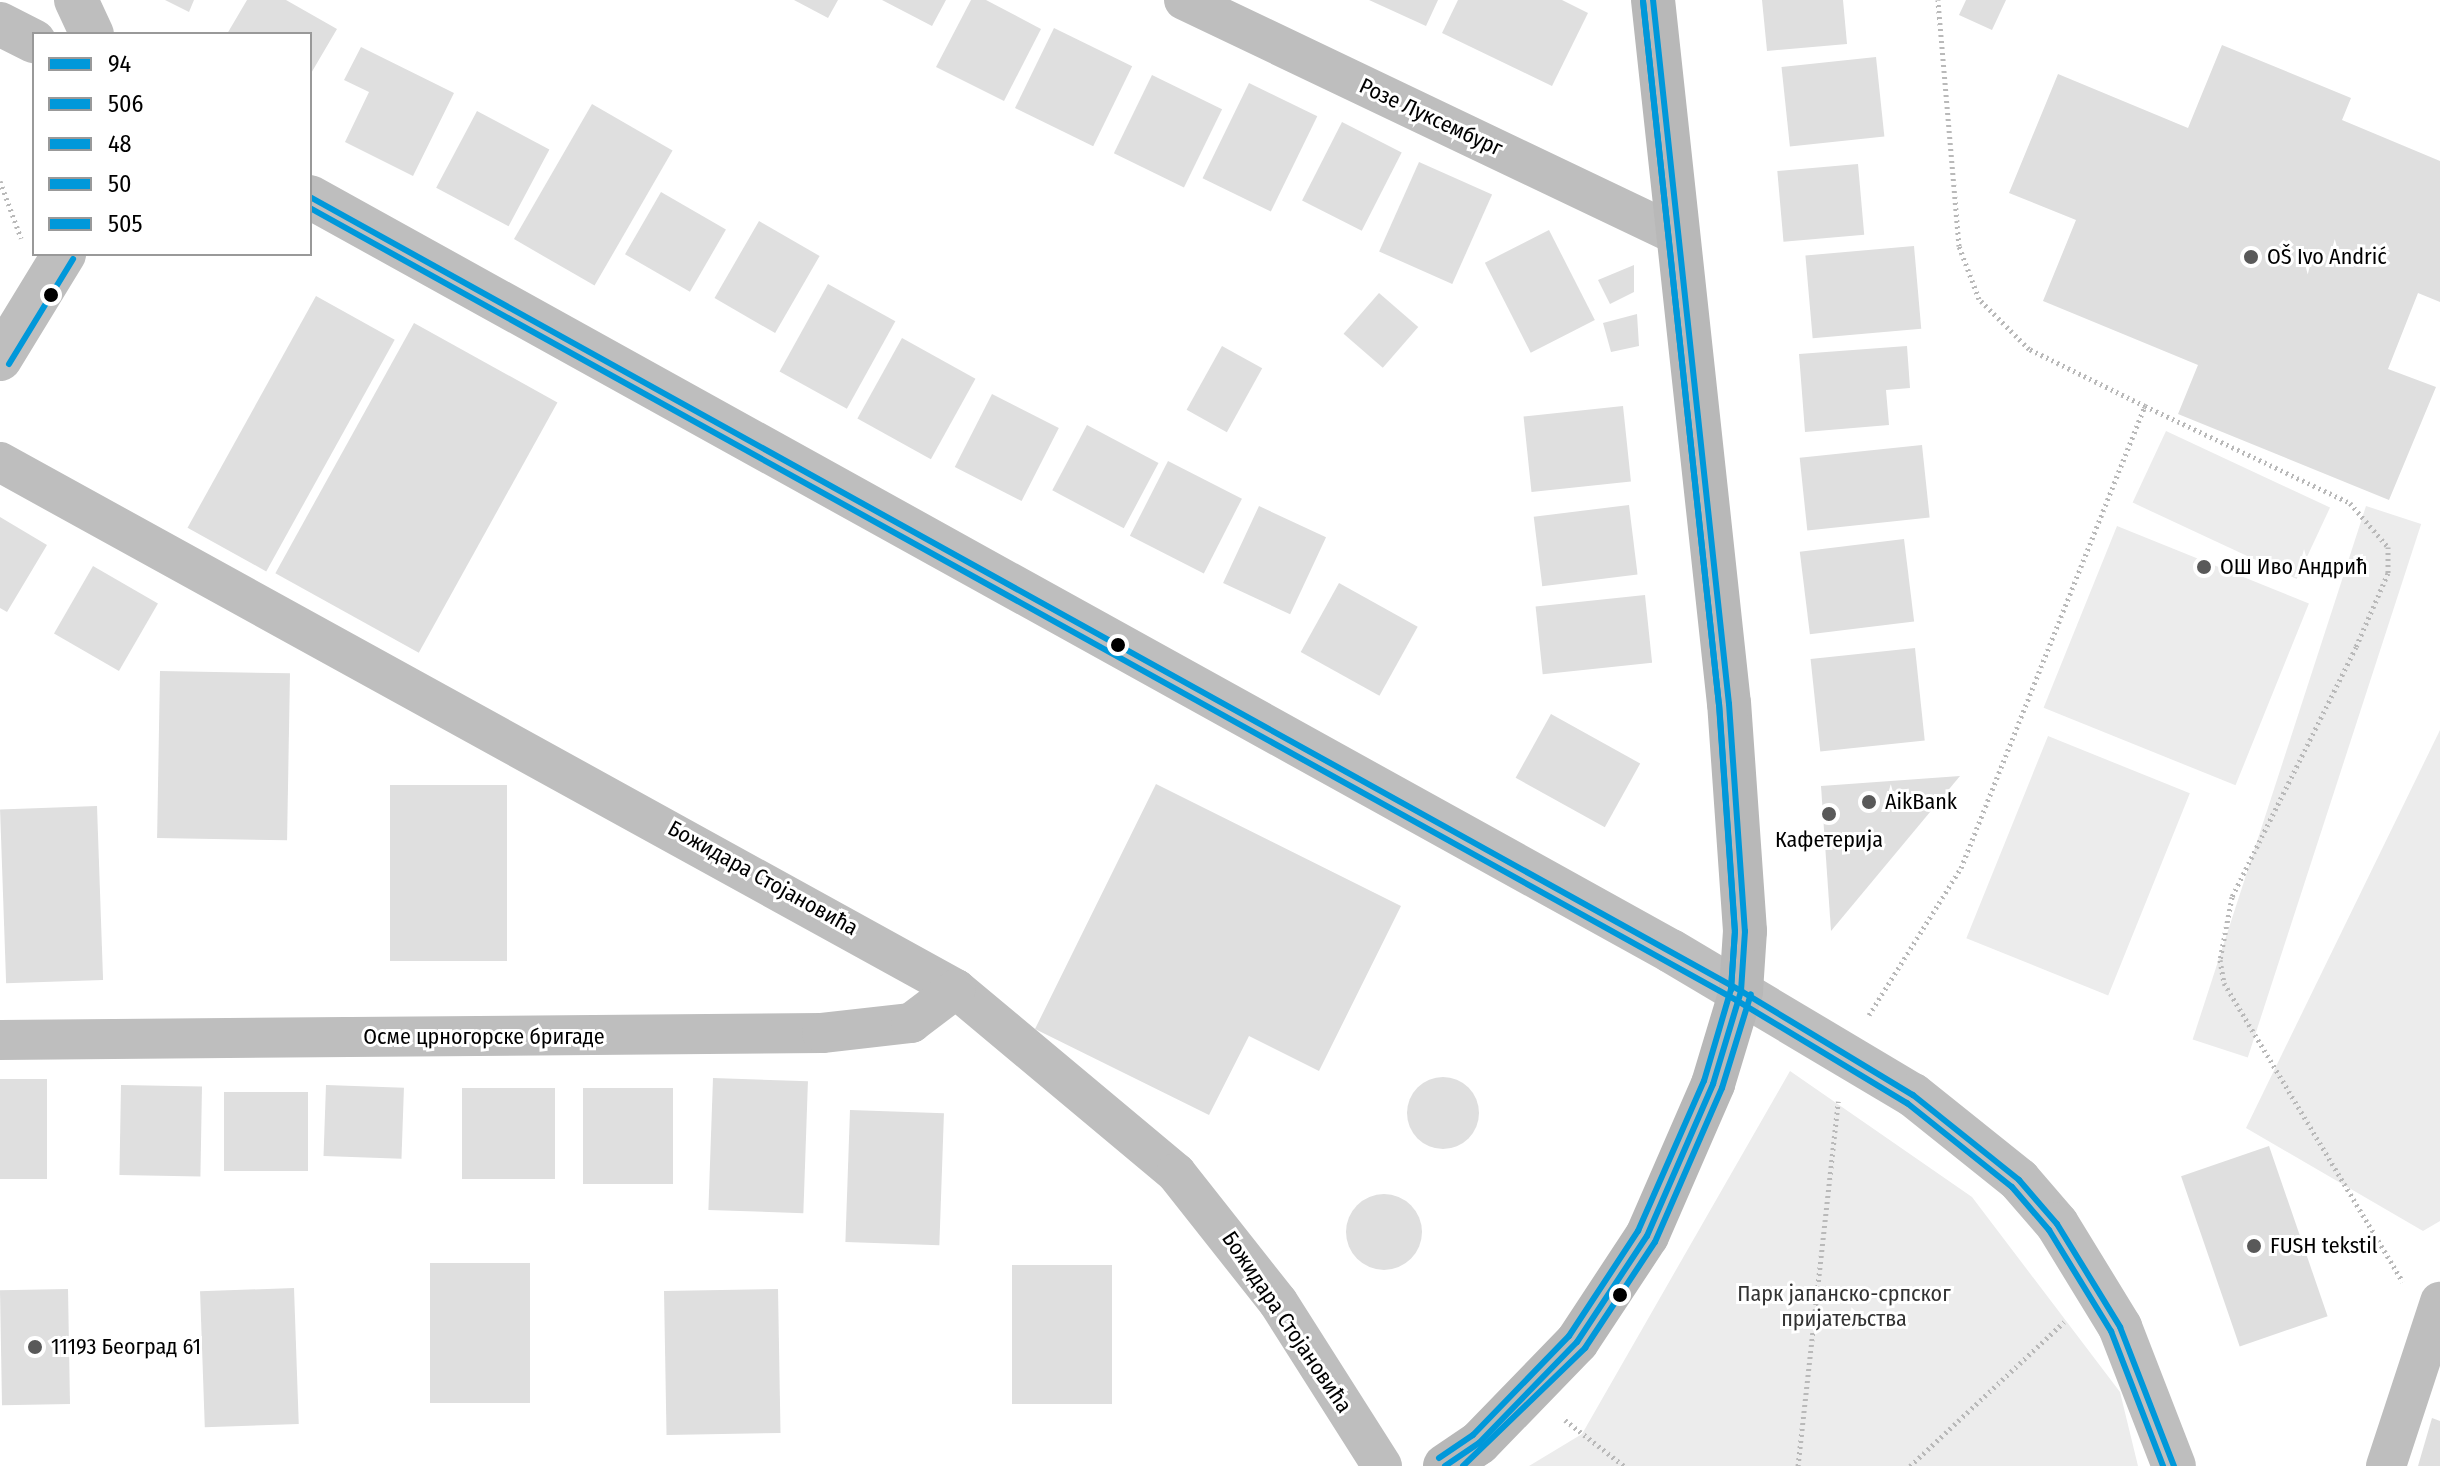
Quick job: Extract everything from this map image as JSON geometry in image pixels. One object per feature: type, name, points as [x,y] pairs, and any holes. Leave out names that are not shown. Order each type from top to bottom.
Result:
[{"type":"main road","points":[[1445,1466],[1479,1443],[1577,1342],[1647,1236],[1702,1111],[1741,991],[1745,931],[1729,704],[1653,0]]},
{"type":"street","points":[[76,0],[91,32]]},
{"type":"street","name":"Розе Луксембург","points":[[1184,0],[1677,235]]},
{"type":"street","points":[[0,24],[32,40]]},
{"type":"street","points":[[312,198],[1741,991],[1913,1095],[2019,1180],[2098,1289],[2174,1466]]},
{"type":"street","points":[[0,359],[63,256]]},
{"type":"street","name":"Божидара Стојановића","points":[[0,462],[956,989],[1176,1173],[1278,1302],[1382,1466]]},
{"type":"street","name":"Осме црногорске бригаде","points":[[0,1040],[822,1033],[911,1023],[956,989]]},
{"type":"street","points":[[2386,1466],[2435,1316]]},
{"type":"path","points":[[1938,0],[1959,246],[1979,299],[2029,349],[2350,503],[2388,547],[2388,573],[2356,647],[2232,897],[2220,960],[2224,983],[2435,1316]]},
{"type":"path","points":[[1798,1466],[1844,1054],[1961,868],[2145,406]]},
{"type":"path","points":[[1910,1466],[2098,1289]]},
{"type":"path","points":[[1528,1391],[1624,1466]]},
{"type":"green space","points":[[2166,431],[2330,507],[2297,579],[2133,503]]},
{"type":"green space","points":[[2366,506],[2421,524],[2248,1057],[2193,1040]]},
{"type":"green space","points":[[2117,526],[2309,604],[2236,785],[2044,708]]},
{"type":"green space","points":[[2440,730],[2440,1221],[2423,1231],[2246,1128]]},
{"type":"green space","points":[[2048,736],[2190,793],[2108,995],[1966,938]]},
{"type":"green space","name":"Парк јапанско-српског пријатељства","points":[[1790,1071],[1972,1197],[2120,1392],[2138,1466],[1529,1466],[1582,1434]]},
{"type":"building","points":[[165,0],[194,0],[189,12]]},
{"type":"building","points":[[247,0],[286,0],[337,29],[312,72],[312,32],[228,32]]},
{"type":"building","points":[[794,0],[838,0],[828,18]]},
{"type":"building","points":[[882,0],[946,0],[932,26]]},
{"type":"building","points":[[971,0],[986,0],[1041,29],[1004,101],[936,67]]},
{"type":"building","points":[[1369,0],[1438,0],[1426,26]]},
{"type":"building","points":[[1458,0],[1562,0],[1588,13],[1552,86],[1442,33]]},
{"type":"building","points":[[1762,0],[1843,0],[1847,44],[1767,51]]},
{"type":"building","points":[[1966,0],[2006,0],[1992,30],[1959,15]]},
{"type":"building","points":[[1054,28],[1132,66],[1093,146],[1015,108]]},
{"type":"building","name":"OŠ Ivo Andrić","points":[[2222,45],[2351,98],[2342,120],[2440,161],[2440,302],[2418,293],[2388,369],[2436,387],[2389,500],[2178,414],[2198,365],[2043,301],[2076,220],[2009,193],[2058,74],[2188,128]]},
{"type":"building","points":[[361,47],[454,93],[413,176],[345,142],[369,92],[344,80]]},
{"type":"building","points":[[1876,57],[1884,137],[1790,146],[1782,67]]},
{"type":"building","points":[[1152,75],[1222,109],[1184,187],[1114,153]]},
{"type":"building","points":[[1249,83],[1317,116],[1271,212],[1203,178]]},
{"type":"building","points":[[592,104],[673,150],[595,286],[514,239]]},
{"type":"building","points":[[477,111],[549,149],[509,226],[436,188]]},
{"type":"building","points":[[1342,122],[1402,152],[1362,231],[1302,200]]},
{"type":"building","points":[[1419,162],[1492,195],[1452,284],[1379,252]]},
{"type":"building","points":[[1858,164],[1864,235],[1783,242],[1777,171]]},
{"type":"building","points":[[661,192],[726,230],[690,292],[625,254]]},
{"type":"building","points":[[759,221],[820,256],[775,333],[714,298]]},
{"type":"building","points":[[1549,230],[1595,320],[1531,353],[1485,263]]},
{"type":"building","points":[[1914,246],[1921,329],[1813,338],[1805,255]]},
{"type":"building","points":[[1634,265],[1634,292],[1610,304],[1598,280]]},
{"type":"building","points":[[828,284],[895,321],[847,409],[780,371]]},
{"type":"building","points":[[1379,293],[1418,327],[1383,368],[1344,334]]},
{"type":"building","points":[[316,296],[395,340],[266,571],[188,528]]},
{"type":"building","points":[[1637,314],[1639,346],[1611,352],[1603,323]]},
{"type":"building","points":[[414,323],[557,403],[419,653],[275,573]]},
{"type":"building","points":[[902,338],[975,379],[931,459],[857,418]]},
{"type":"building","points":[[1222,346],[1262,368],[1227,432],[1187,410]]},
{"type":"building","points":[[1907,346],[1910,388],[1886,390],[1889,425],[1805,432],[1799,354]]},
{"type":"building","points":[[992,394],[1059,428],[1022,501],[955,467]]},
{"type":"building","points":[[1623,406],[1631,482],[1531,492],[1524,416]]},
{"type":"building","points":[[1087,425],[1159,463],[1124,528],[1052,490]]},
{"type":"building","points":[[1922,445],[1930,518],[1807,530],[1800,458]]},
{"type":"building","points":[[1168,461],[1242,499],[1204,574],[1130,536]]},
{"type":"building","points":[[1629,505],[1638,574],[1542,586],[1534,517]]},
{"type":"building","points":[[1259,506],[1326,537],[1290,614],[1223,583]]},
{"type":"building","points":[[0,517],[47,545],[7,612],[0,608]]},
{"type":"building","points":[[1904,539],[1914,621],[1810,634],[1800,552]]},
{"type":"building","points":[[93,566],[158,604],[119,671],[54,634]]},
{"type":"building","points":[[1339,583],[1418,627],[1379,696],[1301,652]]},
{"type":"building","points":[[1645,595],[1652,663],[1543,674],[1536,606]]},
{"type":"building","points":[[1915,648],[1925,740],[1820,751],[1811,659]]},
{"type":"building","points":[[160,671],[290,673],[287,840],[157,838]]},
{"type":"building","points":[[1551,714],[1640,763],[1605,827],[1516,778]]},
{"type":"building","points":[[1960,776],[1831,931],[1821,786]]},
{"type":"building","points":[[1156,784],[1401,906],[1319,1071],[1249,1036],[1209,1115],[1035,1029]]},
{"type":"building","points":[[390,785],[507,785],[507,961],[390,961]]},
{"type":"building","points":[[97,806],[103,980],[6,983],[0,809]]},
{"type":"building","points":[[1443,1077],[1463,1083],[1473,1093],[1479,1113],[1473,1133],[1463,1143],[1443,1149],[1423,1143],[1413,1133],[1407,1113],[1413,1093],[1423,1083]]},
{"type":"building","points":[[713,1078],[808,1081],[803,1213],[708,1210]]},
{"type":"building","points":[[0,1079],[47,1079],[47,1179],[0,1179]]},
{"type":"building","points":[[121,1085],[202,1086],[200,1176],[119,1175]]},
{"type":"building","points":[[326,1085],[404,1088],[401,1159],[324,1156]]},
{"type":"building","points":[[462,1088],[555,1088],[555,1179],[462,1179]]},
{"type":"building","points":[[583,1088],[673,1088],[673,1184],[583,1184]]},
{"type":"building","points":[[224,1092],[308,1092],[308,1171],[224,1171]]},
{"type":"building","points":[[850,1110],[944,1113],[939,1245],[845,1242]]},
{"type":"building","name":"FUSH tekstil","points":[[2269,1146],[2328,1316],[2240,1346],[2181,1176]]},
{"type":"building","points":[[1377,1194],[1391,1194],[1405,1200],[1416,1211],[1422,1232],[1419,1247],[1411,1259],[1391,1270],[1377,1270],[1363,1264],[1352,1253],[1346,1239],[1346,1225],[1352,1211],[1363,1200]]},
{"type":"building","points":[[430,1263],[530,1263],[530,1403],[430,1403]]},
{"type":"building","points":[[1012,1265],[1112,1265],[1112,1404],[1012,1404]]},
{"type":"building","points":[[294,1288],[299,1424],[205,1427],[200,1291]]},
{"type":"building","name":"11193 Београд 61","points":[[68,1289],[70,1404],[2,1405],[0,1290]]},
{"type":"building","points":[[778,1289],[781,1433],[667,1435],[664,1291]]},
{"type":"building","points":[[2432,1418],[2440,1421],[2440,1466],[2418,1466]]},
{"type":"transit line","name":"94","points":[[1653,0],[1729,704],[1745,931],[1741,991]]},
{"type":"transit line","name":"48","points":[[1643,1],[1719,705],[1735,931],[1731,990]]},
{"type":"transit line","name":"50","points":[[1439,1458],[1473,1435],[1569,1336],[1638,1231],[1704,1081],[1731,989],[1735,931],[1719,705],[1643,1]]},
{"type":"transit line","name":"94","points":[[312,198],[1741,991]]},
{"type":"transit line","name":"506","points":[[312,209],[1736,1000]]},
{"type":"transit line","name":"506","points":[[9,364],[73,259]]},
{"type":"transit line","name":"505","points":[[1741,991],[1913,1095],[2019,1180],[2057,1224],[2120,1327],[2174,1466]]},
{"type":"transit line","name":"505","points":[[1445,1466],[1479,1443],[1577,1342],[1647,1236],[1713,1084],[1741,991]]},
{"type":"transit line","name":"506","points":[[1463,1466],[1585,1348],[1655,1242],[1722,1088],[1751,994]]},
{"type":"transit line","name":"48","points":[[1736,1000],[1907,1103],[2012,1187],[2049,1230],[2111,1331],[2163,1466]]},
{"type":"place","name":"OŠ Ivo Andrić","points":[[2251,257]]},
{"type":"place","name":"ОШ Иво Андрић","points":[[2204,567]]},
{"type":"place","name":"AikBank","points":[[1869,802]]},
{"type":"place","name":"Кафетерија","points":[[1829,814]]},
{"type":"place","name":"FUSH tekstil","points":[[2254,1246]]},
{"type":"place","name":"11193 Београд 61","points":[[35,1347]]}]
